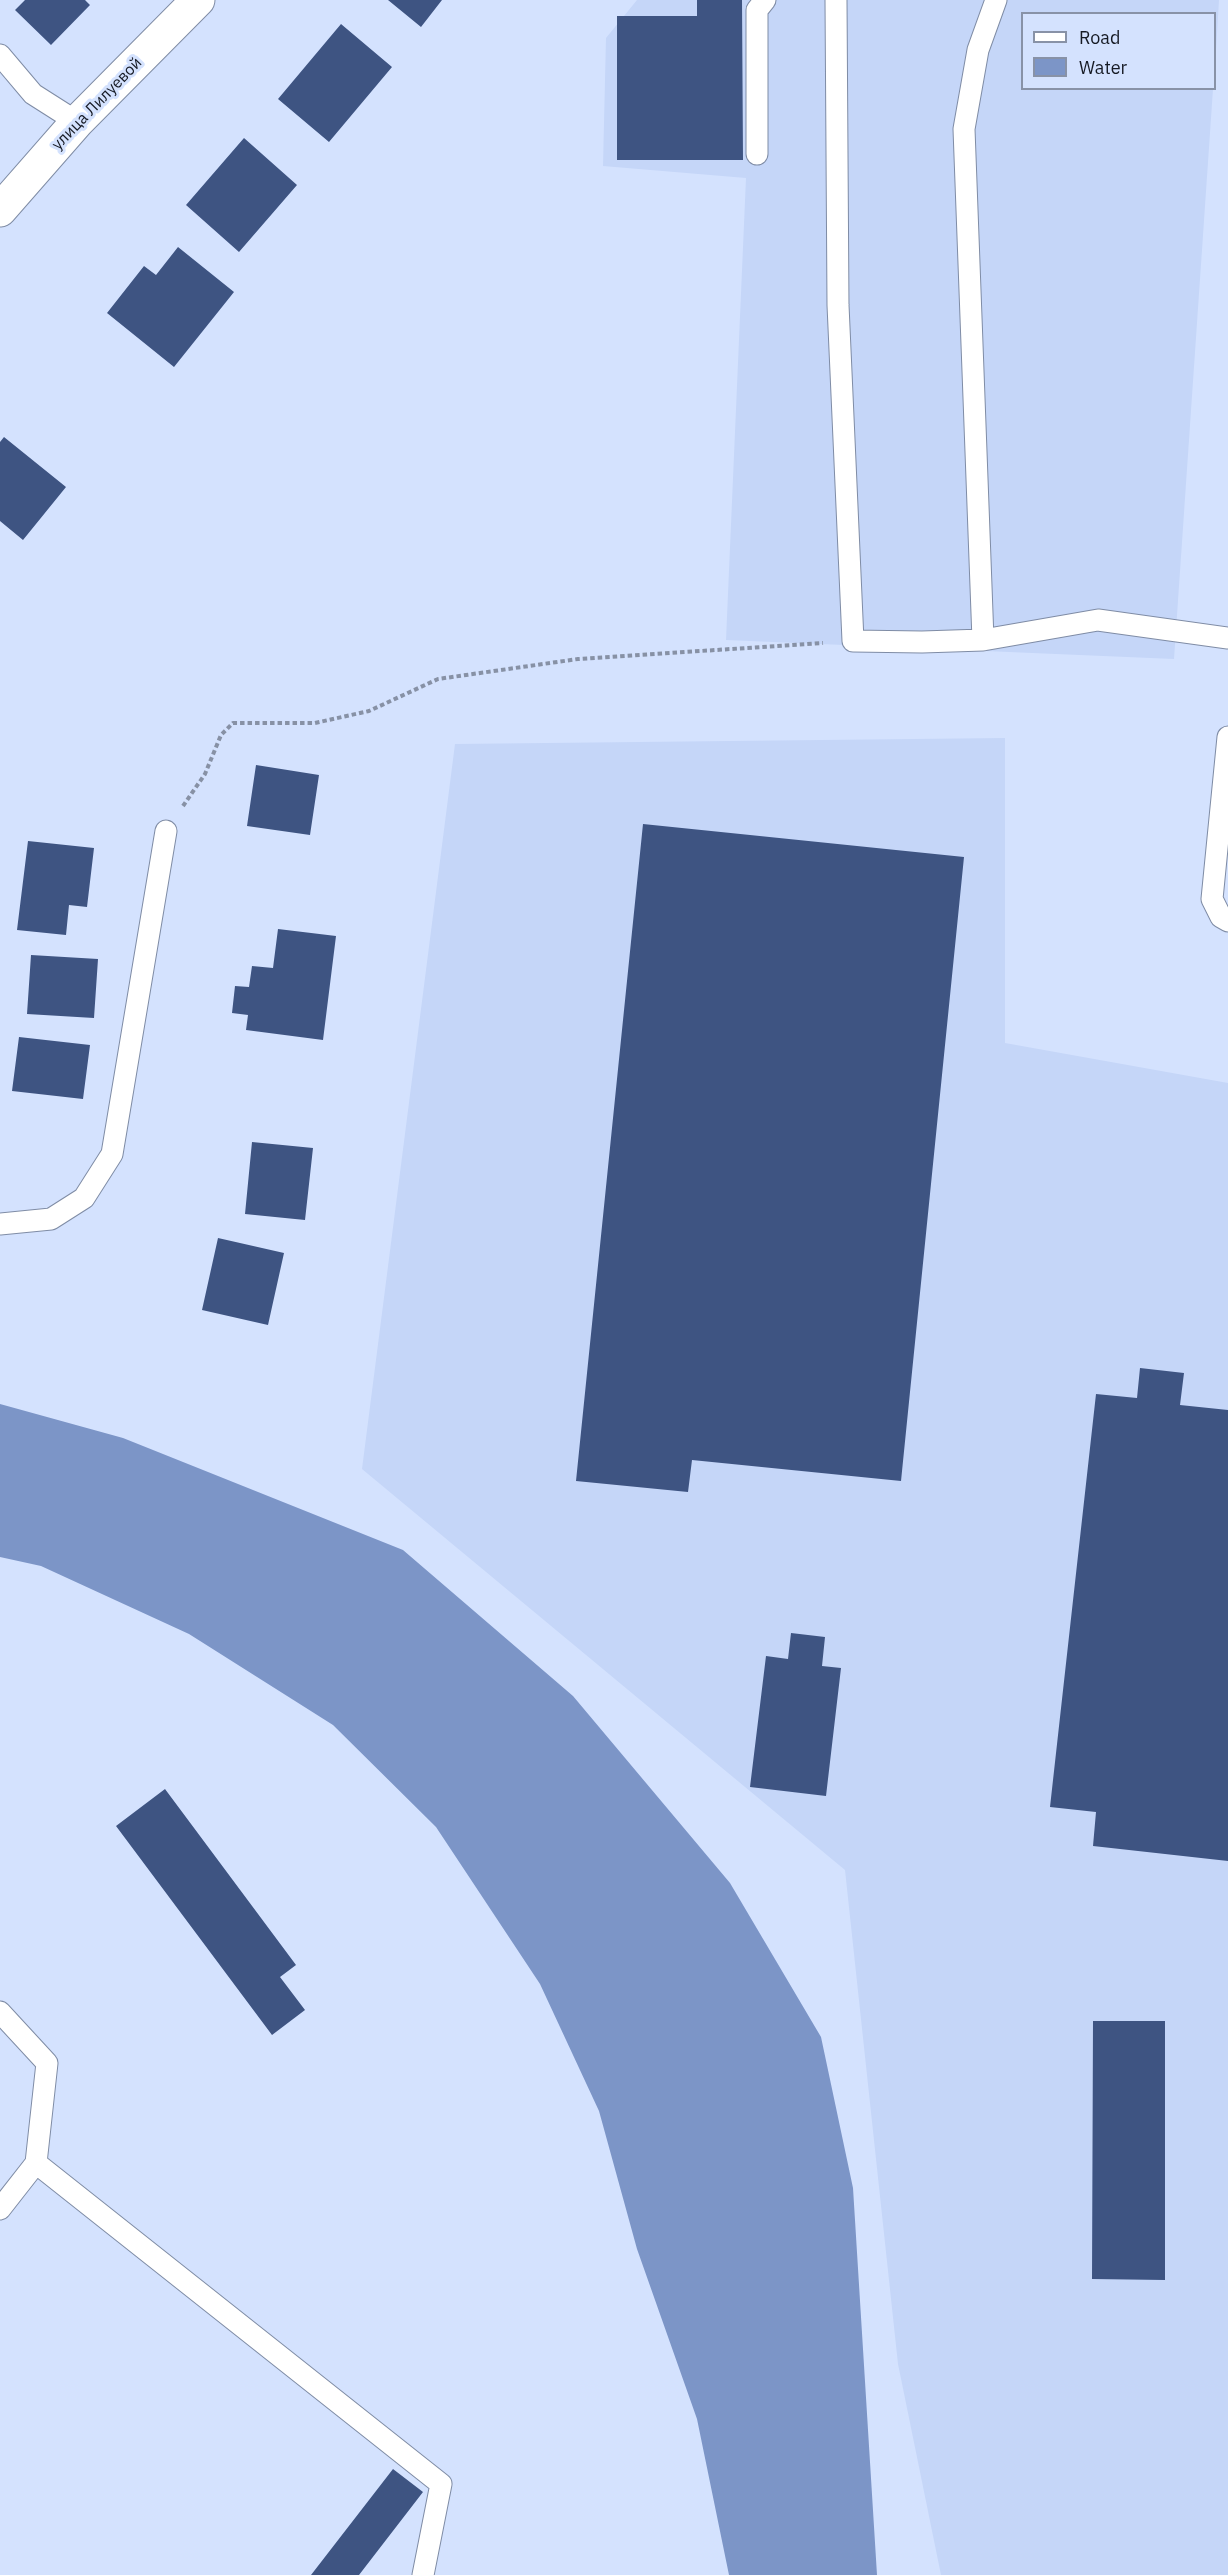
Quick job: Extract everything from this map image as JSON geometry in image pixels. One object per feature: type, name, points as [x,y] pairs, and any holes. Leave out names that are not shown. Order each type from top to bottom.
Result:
[{"type":"street","name":"улица Лилуевой","points":[[0,210],[77,122],[198,0]]},
{"type":"lane","points":[[757,154],[757,10],[765,0]]},
{"type":"lane","points":[[836,0],[838,305],[853,641],[922,642],[982,639],[1098,620],[1228,638]]},
{"type":"lane","points":[[982,639],[964,129],[978,50],[996,0]]},
{"type":"lane","points":[[0,55],[33,94],[77,122]]},
{"type":"lane","points":[[1228,737],[1212,899],[1221,917],[1228,921]]},
{"type":"lane","points":[[0,1224],[51,1219],[84,1198],[112,1154],[166,831]]},
{"type":"lane","points":[[0,2012],[47,2063],[36,2163],[0,2209]]},
{"type":"lane","points":[[36,2163],[441,2484],[423,2575]]},
{"type":"path","points":[[166,831],[205,774],[221,735],[233,723],[315,723],[369,711],[438,679],[578,659],[853,641]]},
{"type":"shaded area","points":[[637,0],[1219,0],[1216,50],[1216,12],[1021,12],[1021,90],[1213,90],[1174,659],[726,640],[746,178],[603,166],[606,38]]},
{"type":"shaded area","points":[[1005,738],[1005,1043],[1228,1083],[1228,2575],[941,2575],[898,2364],[845,1870],[362,1469],[455,744]]},
{"type":"water","points":[[0,1404],[123,1438],[403,1550],[573,1696],[730,1883],[821,2037],[853,2188],[877,2575],[729,2575],[697,2419],[637,2249],[599,2111],[540,1984],[436,1827],[333,1725],[189,1634],[41,1566],[0,1557]]},
{"type":"building","points":[[25,0],[85,0],[90,5],[51,45],[15,10]]},
{"type":"building","points":[[388,0],[442,0],[421,27]]},
{"type":"building","points":[[697,0],[742,0],[743,160],[617,160],[617,16],[697,16]]},
{"type":"building","points":[[341,24],[392,67],[329,142],[278,99]]},
{"type":"building","points":[[244,138],[297,185],[239,252],[186,205]]},
{"type":"building","points":[[178,247],[234,292],[174,367],[107,313],[144,266],[156,275]]},
{"type":"building","points":[[4,437],[66,487],[23,540],[0,521],[0,442]]},
{"type":"building","points":[[256,765],[319,775],[310,835],[247,826]]},
{"type":"building","points":[[643,824],[964,857],[901,1481],[692,1460],[688,1492],[576,1481]]},
{"type":"building","points":[[28,841],[94,848],[87,907],[69,905],[66,935],[17,930]]},
{"type":"building","points":[[278,929],[336,936],[323,1040],[246,1030],[248,1015],[232,1013],[235,986],[249,987],[252,966],[273,968]]},
{"type":"building","points":[[31,955],[98,959],[94,1018],[27,1014]]},
{"type":"building","points":[[19,1037],[90,1045],[83,1099],[12,1091]]},
{"type":"building","points":[[252,1142],[313,1148],[305,1220],[245,1214]]},
{"type":"building","points":[[218,1238],[284,1253],[268,1325],[202,1310]]},
{"type":"building","points":[[1140,1368],[1184,1373],[1180,1405],[1228,1410],[1228,1861],[1093,1846],[1096,1812],[1050,1807],[1096,1394],[1137,1398]]},
{"type":"building","points":[[791,1633],[825,1637],[822,1666],[841,1668],[826,1796],[750,1787],[766,1656],[788,1659]]},
{"type":"building","points":[[165,1789],[296,1965],[280,1977],[305,2010],[272,2035],[116,1826]]},
{"type":"building","points":[[1093,2021],[1165,2021],[1165,2280],[1092,2279]]},
{"type":"building","points":[[393,2469],[423,2492],[359,2575],[311,2575]]}]
